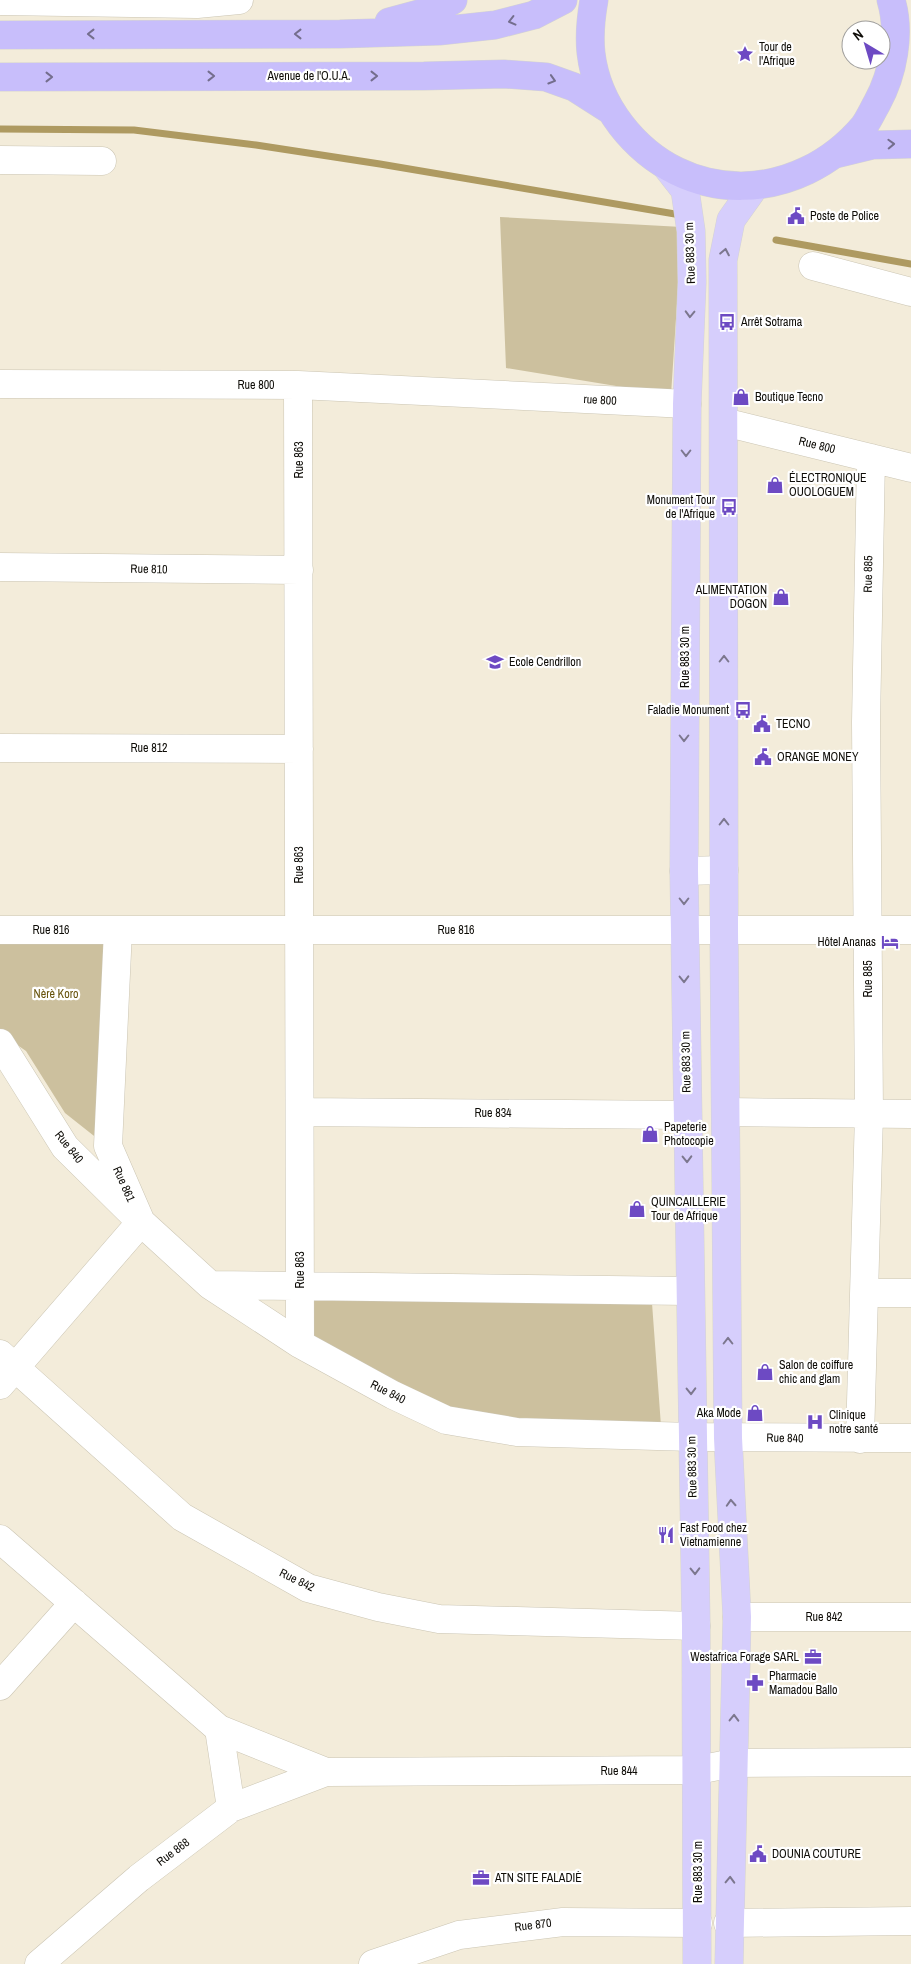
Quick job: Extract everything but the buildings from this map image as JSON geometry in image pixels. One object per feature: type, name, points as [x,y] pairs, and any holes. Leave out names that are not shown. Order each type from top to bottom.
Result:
[{"type":"highway","points":[[340,34],[407,18],[437,9],[454,0]]},
{"type":"highway","points":[[0,35],[340,34],[439,31],[494,25],[534,15],[563,0]]},
{"type":"highway","points":[[594,0],[590,24],[591,53],[598,83],[610,110],[634,142],[667,167],[702,181],[725,186],[755,186],[798,176],[836,154],[865,124],[885,89],[894,49],[892,4]]},
{"type":"highway","points":[[892,4],[911,35]]},
{"type":"highway","name":"Avenue de l'O.U.A.","points":[[0,77],[424,76],[504,74],[546,77],[574,87],[610,110]]},
{"type":"highway","points":[[836,154],[873,145],[911,144]]},
{"type":"main road","name":"Rue 883 30 m","points":[[667,167],[684,190],[691,231],[692,282],[687,404],[684,930],[698,1770],[697,1964]]},
{"type":"main road","points":[[729,1964],[728,1923],[736,1617],[728,1438],[724,930],[723,260],[731,220],[755,186]]},
{"type":"street","points":[[0,1],[167,2],[198,4],[239,0]]},
{"type":"street","points":[[140,34],[198,4]]},
{"type":"street","points":[[0,160],[102,161]]},
{"type":"street","points":[[813,266],[911,292]]},
{"type":"street","name":"Rue 800","points":[[0,384],[298,385],[513,395]]},
{"type":"street","name":"Rue 863","points":[[298,385],[300,1344]]},
{"type":"street","name":"rue 800","points":[[513,395],[687,404]]},
{"type":"street","name":"Rue 800","points":[[724,422],[911,468]]},
{"type":"street","name":"Rue 885","points":[[860,1439],[866,1294],[869,1114],[866,722],[871,458]]},
{"type":"street","name":"Rue 810","points":[[0,567],[299,570]]},
{"type":"street","name":"Rue 812","points":[[0,748],[299,749]]},
{"type":"street","points":[[684,871],[724,870]]},
{"type":"street","name":"Rue 816","points":[[0,930],[911,930]]},
{"type":"street","name":"Rue 861","points":[[118,930],[108,1146],[141,1222]]},
{"type":"street","name":"Rue 840","points":[[0,1043],[65,1147],[141,1222],[210,1286],[300,1344],[393,1395],[446,1420],[517,1432],[728,1438],[911,1438]]},
{"type":"street","name":"Rue 834","points":[[300,1112],[686,1115]]},
{"type":"street","points":[[726,1112],[911,1114]]},
{"type":"street","points":[[5,1368],[141,1222]]},
{"type":"street","points":[[210,1286],[689,1292]]},
{"type":"street","points":[[866,1294],[911,1293]]},
{"type":"street","name":"Rue 842","points":[[5,1368],[182,1517],[308,1588],[378,1607],[439,1620],[696,1626]]},
{"type":"street","points":[[0,1539],[219,1729],[326,1772]]},
{"type":"street","points":[[0,1686],[74,1603]]},
{"type":"street","name":"Rue 842","points":[[736,1617],[911,1617]]},
{"type":"street","points":[[219,1729],[231,1808]]},
{"type":"street","name":"Rue 844","points":[[326,1772],[698,1770],[733,1764],[911,1762]]},
{"type":"street","name":"Rue 868","points":[[40,1964],[139,1878],[231,1808],[326,1772]]},
{"type":"street","points":[[728,1923],[911,1921]]},
{"type":"street","name":"Rue 870","points":[[373,1964],[459,1935],[563,1922],[698,1923]]},
{"type":"green space","points":[[500,217],[682,227],[671,395],[506,368]]},
{"type":"green space","name":"Nèrè Koro","points":[[0,933],[115,942],[108,1147],[65,1113],[26,1051],[0,1033]]},
{"type":"green space","points":[[315,1297],[652,1303],[661,1426],[548,1421],[459,1413],[306,1341]]},
{"type":"waterway","points":[[0,129],[134,130],[256,145],[675,214]]},
{"type":"waterway","points":[[776,240],[911,264]]},
{"type":"place","name":"Tour de l'Afrique","points":[[745,54]]},
{"type":"place","name":"Poste de Police","points":[[796,216]]},
{"type":"place","name":"Arrêt Sotrama","points":[[727,322]]},
{"type":"place","name":"Boutique Tecno","points":[[741,397]]},
{"type":"place","name":"ÉLECTRONIQUE OUOLOGUEM","points":[[775,485]]},
{"type":"place","name":"Monument Tour de l'Afrique","points":[[729,507]]},
{"type":"place","name":"ALIMENTATION DOGON","points":[[781,597]]},
{"type":"place","name":"Ecole Cendrillon","points":[[495,662]]},
{"type":"place","name":"Faladie Monument","points":[[743,710]]},
{"type":"place","name":"TECNO","points":[[762,724]]},
{"type":"place","name":"ORANGE MONEY","points":[[763,757]]},
{"type":"place","name":"Hôtel Ananas","points":[[890,942]]},
{"type":"place","name":"Papeterie Photocopie","points":[[650,1134]]},
{"type":"place","name":"QUINCAILLERIE Tour de Afrique","points":[[637,1209]]},
{"type":"place","name":"Salon de coiffure chic and glam","points":[[765,1372]]},
{"type":"place","name":"Aka Mode","points":[[755,1413]]},
{"type":"place","name":"Clinique notre santé","points":[[815,1422]]},
{"type":"place","name":"Fast Food chez Vietnamienne","points":[[666,1535]]},
{"type":"place","name":"Westafrica Forage SARL","points":[[813,1657]]},
{"type":"place","name":"Pharmacie Mamadou Ballo","points":[[755,1683]]},
{"type":"place","name":"DOUNIA COUTURE","points":[[758,1854]]},
{"type":"place","name":"ATN SITE FALADIÈ","points":[[481,1878]]}]
